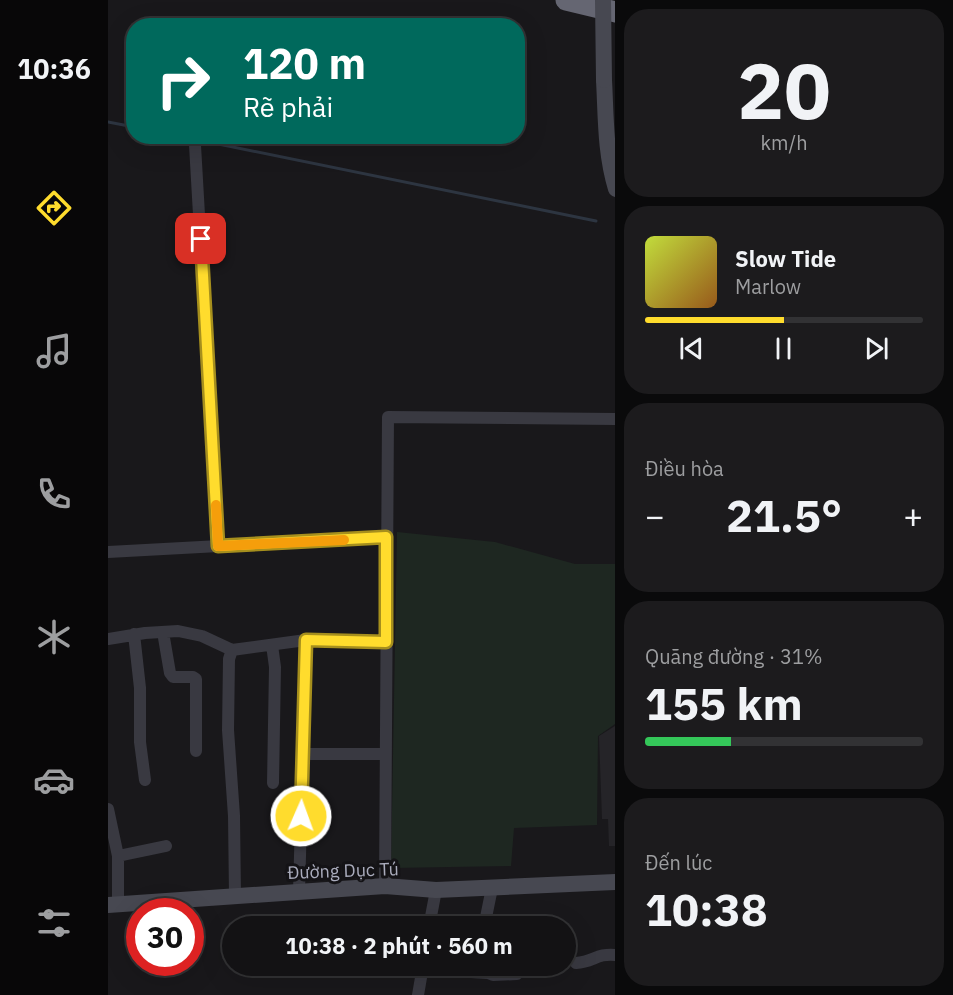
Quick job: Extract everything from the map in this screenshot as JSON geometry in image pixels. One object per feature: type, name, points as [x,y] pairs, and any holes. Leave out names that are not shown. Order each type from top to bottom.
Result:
[{"type":"highway","points":[[566,0],[615,12]]},
{"type":"street","points":[[603,0],[607,141],[610,170],[615,189]]},
{"type":"street","points":[[195,145],[218,546]]},
{"type":"street","points":[[385,886],[388,417],[615,419]]},
{"type":"street","points":[[108,552],[386,537]]},
{"type":"street","points":[[108,639],[134,634],[178,631],[202,636],[232,650],[306,640],[386,642]]},
{"type":"street","points":[[163,632],[170,672],[173,677],[196,679],[196,751]]},
{"type":"street","points":[[134,634],[140,688],[140,742],[145,780]]},
{"type":"street","points":[[299,892],[306,640]]},
{"type":"street","points":[[272,645],[275,667],[273,783]]},
{"type":"street","points":[[232,650],[229,659],[228,730],[234,816],[235,897]]},
{"type":"street","points":[[303,754],[385,754]]},
{"type":"street","points":[[108,809],[111,843],[118,856],[113,905]]},
{"type":"street","points":[[118,856],[166,846]]},
{"type":"street","name":"Đường Dục Tú","points":[[113,905],[385,886],[436,890],[615,882]]},
{"type":"street","points":[[486,916],[492,888]]},
{"type":"street","points":[[431,916],[436,890]]},
{"type":"street","points":[[576,963],[588,962],[600,954],[615,955]]},
{"type":"street","points":[[418,995],[421,976]]},
{"type":"shaded area","points":[[397,532],[495,542],[575,564],[615,564],[615,724],[598,736],[597,825],[514,828],[511,866],[391,868]]},
{"type":"shaded area","points":[[615,726],[615,846],[609,846],[608,819],[602,819],[599,736]]},
{"type":"waterway","points":[[108,122],[126,125]]},
{"type":"waterway","points":[[218,144],[596,221]]},
{"type":"slow traffic","points":[[216,505],[218,546],[344,540]]},
{"type":"route","points":[[201,239],[218,546],[386,537],[386,642],[306,640],[301,816]]}]
